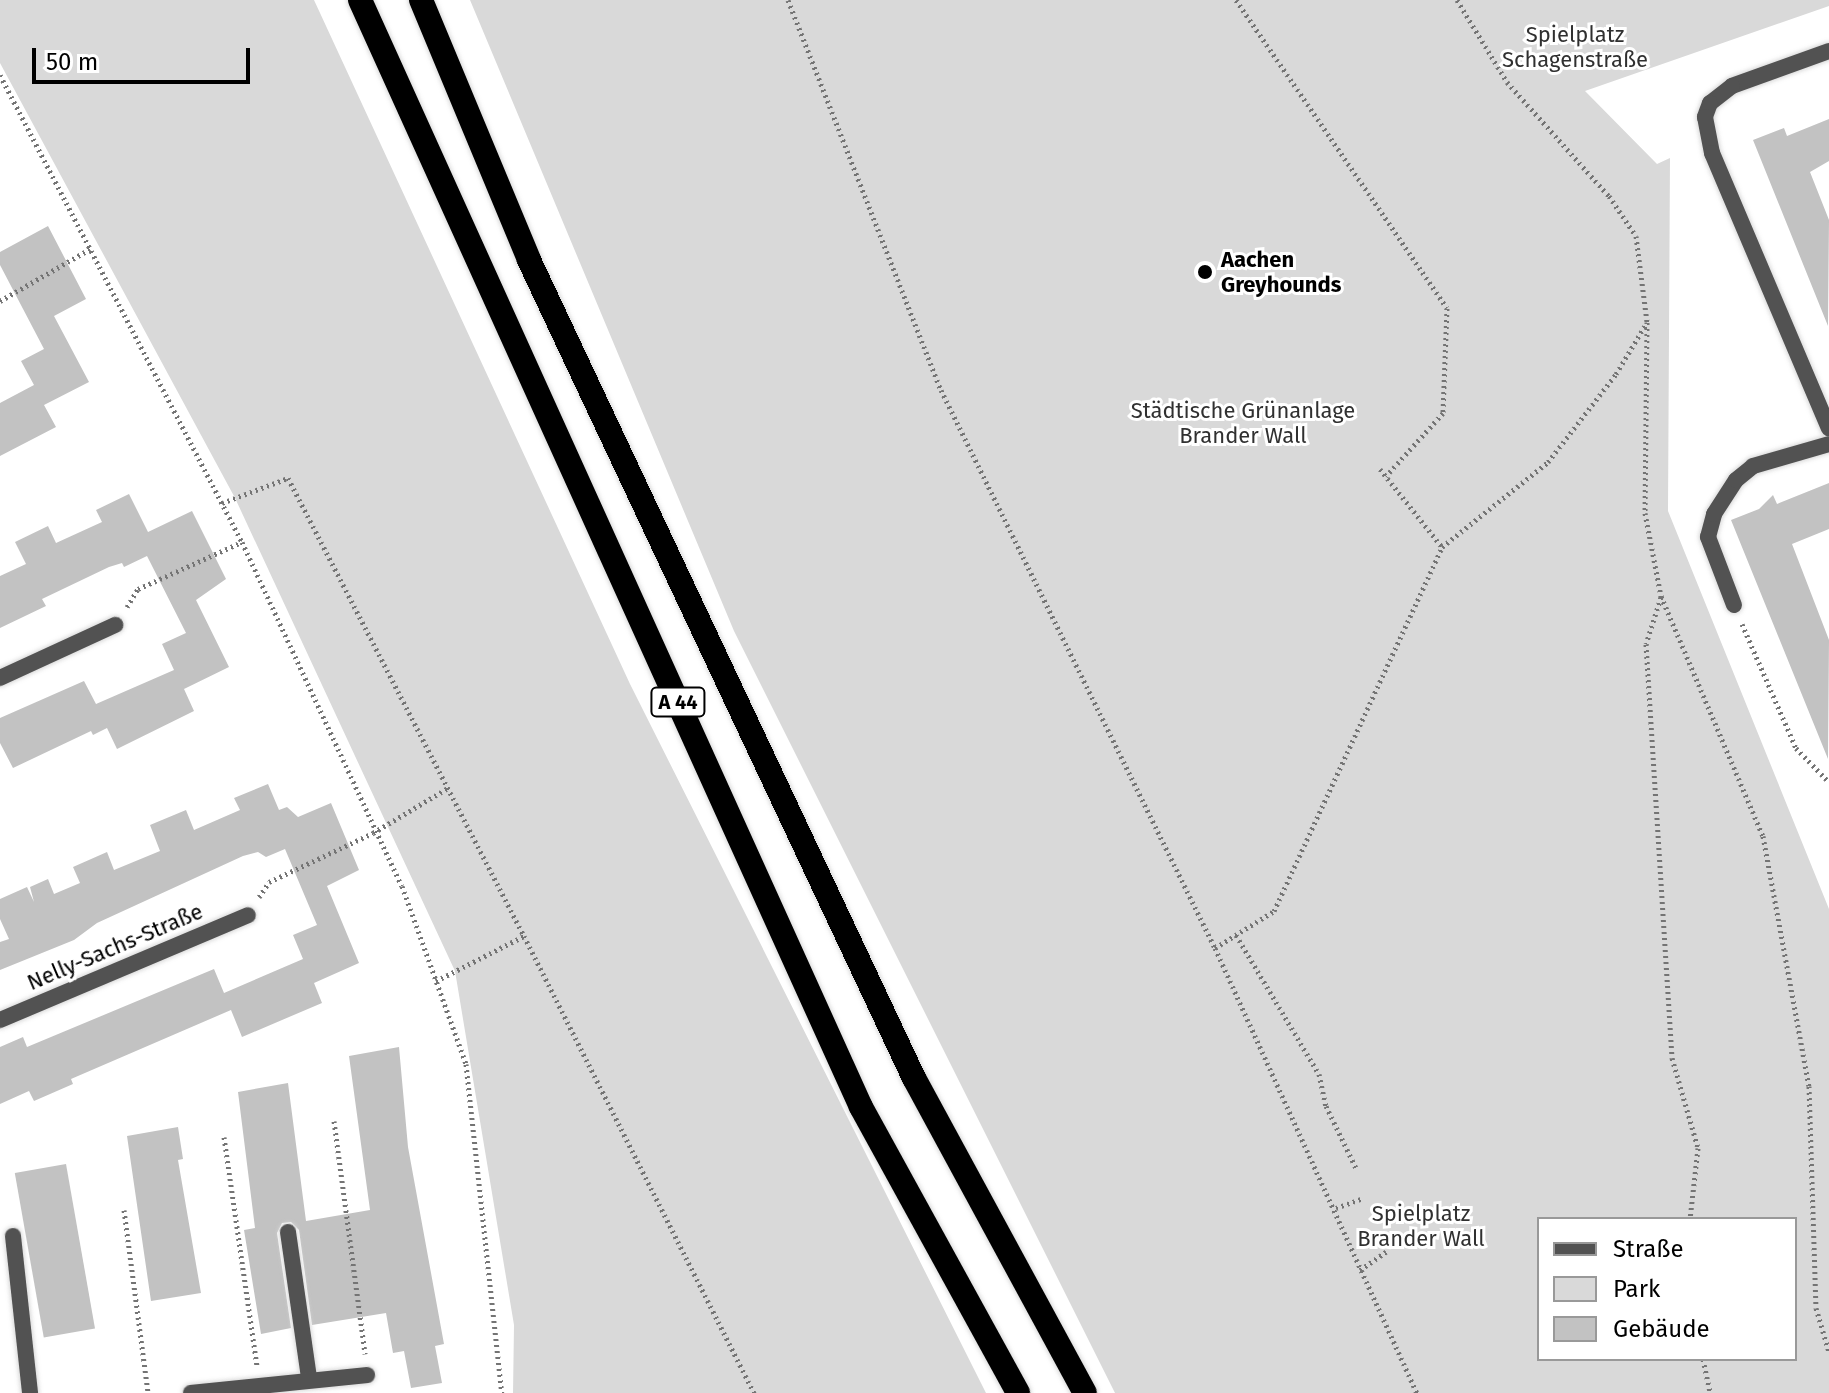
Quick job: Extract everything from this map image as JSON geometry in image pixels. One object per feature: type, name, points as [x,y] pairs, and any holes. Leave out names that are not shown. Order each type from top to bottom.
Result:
[{"type":"highway","name":"A 44","points":[[360,0],[861,1107],[1018,1393]]},
{"type":"highway","name":"A 44","points":[[421,0],[529,260],[914,1078],[1085,1393]]},
{"type":"street","points":[[1829,51],[1732,86],[1710,103],[1705,117],[1712,153],[1829,428]]},
{"type":"street","points":[[1734,605],[1708,537],[1714,514],[1736,480],[1753,466],[1829,444]]},
{"type":"street","points":[[0,678],[115,625]]},
{"type":"street","name":"Nelly-Sachs-Straße","points":[[0,1020],[248,915]]},
{"type":"street","points":[[288,1232],[309,1378]]},
{"type":"street","points":[[13,1236],[30,1393]]},
{"type":"street","points":[[191,1393],[309,1378],[367,1375]]},
{"type":"path","points":[[788,0],[941,390],[1215,948],[1336,1208],[1360,1270],[1417,1393]]},
{"type":"path","points":[[1236,0],[1447,308],[1443,413],[1386,476]]},
{"type":"path","points":[[1457,0],[1507,82],[1609,196],[1636,236],[1647,322],[1645,513],[1661,596],[1763,836],[1809,1086],[1816,1308],[1829,1352]]},
{"type":"path","points":[[0,75],[242,542],[373,833],[402,886],[466,1064],[502,1393]]},
{"type":"path","points":[[0,301],[90,249]]},
{"type":"path","points":[[1215,948],[1274,911],[1442,547],[1548,462],[1616,374],[1647,322]]},
{"type":"path","points":[[1380,469],[1442,547]]},
{"type":"path","points":[[221,503],[288,478],[524,936],[754,1393]]},
{"type":"path","points":[[115,625],[138,589],[242,542]]},
{"type":"path","points":[[1661,596],[1646,644],[1672,1058],[1698,1148],[1690,1217]]},
{"type":"path","points":[[1734,605],[1796,748],[1829,782]]},
{"type":"path","points":[[248,915],[269,882],[373,833],[448,788]]},
{"type":"path","points":[[1236,935],[1319,1074],[1326,1106],[1356,1168]]},
{"type":"path","points":[[436,981],[524,936]]},
{"type":"path","points":[[334,1121],[367,1375]]},
{"type":"path","points":[[224,1137],[260,1384]]},
{"type":"path","points":[[1336,1208],[1361,1199]]},
{"type":"path","points":[[124,1210],[148,1393]]},
{"type":"path","points":[[1360,1270],[1386,1252]]},
{"type":"path","points":[[1703,1361],[1710,1393]]},
{"type":"green space","points":[[0,0],[314,0],[630,684],[986,1393],[513,1393],[514,1325],[455,971],[235,498],[0,63]]},
{"type":"green space","name":"Städtische Grünanlage Brander Wall","points":[[470,0],[1829,0],[1829,6],[1585,91],[1657,164],[1670,158],[1668,511],[1829,909],[1829,1393],[1115,1393],[734,631]]},
{"type":"building","points":[[1829,119],[1829,161],[1810,172],[1829,220],[1828,326],[1753,140],[1784,128],[1787,136]]},
{"type":"building","points":[[48,226],[86,299],[54,316],[89,382],[44,405],[56,427],[0,456],[0,403],[34,385],[21,361],[44,349],[0,265],[0,252]]},
{"type":"building","points":[[1829,483],[1829,529],[1792,544],[1829,640],[1828,759],[1731,520],[1759,509],[1773,495],[1777,504]]},
{"type":"building","points":[[129,494],[148,532],[192,511],[226,579],[196,600],[229,667],[184,689],[194,711],[117,749],[107,728],[93,735],[91,731],[13,768],[0,743],[0,718],[84,681],[96,704],[174,670],[162,644],[186,633],[147,556],[124,567],[122,563],[109,567],[42,599],[46,606],[0,628],[0,576],[26,564],[15,542],[48,526],[56,543],[102,522],[96,510]]},
{"type":"building","points":[[268,784],[279,810],[287,807],[298,817],[331,803],[359,870],[327,886],[359,963],[314,983],[322,1003],[242,1037],[231,1010],[71,1079],[73,1084],[34,1101],[29,1091],[0,1104],[0,1047],[23,1037],[27,1047],[214,969],[224,993],[303,959],[293,935],[317,925],[285,849],[266,857],[258,852],[243,856],[97,923],[74,940],[0,970],[0,942],[9,939],[0,919],[0,899],[27,887],[34,902],[30,887],[48,879],[54,894],[80,883],[73,867],[107,852],[114,870],[160,851],[150,825],[186,810],[194,830],[240,810],[234,798]]},
{"type":"building","points":[[399,1047],[408,1147],[444,1344],[435,1346],[442,1383],[411,1388],[404,1351],[393,1353],[386,1313],[312,1325],[299,1230],[291,1222],[282,1223],[277,1233],[291,1328],[261,1334],[244,1230],[255,1228],[238,1092],[288,1083],[306,1221],[370,1210],[349,1056]]},
{"type":"building","points":[[178,1127],[183,1159],[178,1160],[201,1293],[151,1301],[127,1136]]},
{"type":"building","points":[[66,1164],[95,1328],[44,1337],[15,1173]]},
{"type":"place","name":"Aachen Greyhounds","points":[[1205,272]]},
{"type":"park label","name":"Spielplatz Schagenstraße","points":[[1575,46]]},
{"type":"park label","name":"Spielplatz Brander Wall","points":[[1421,1226]]}]
